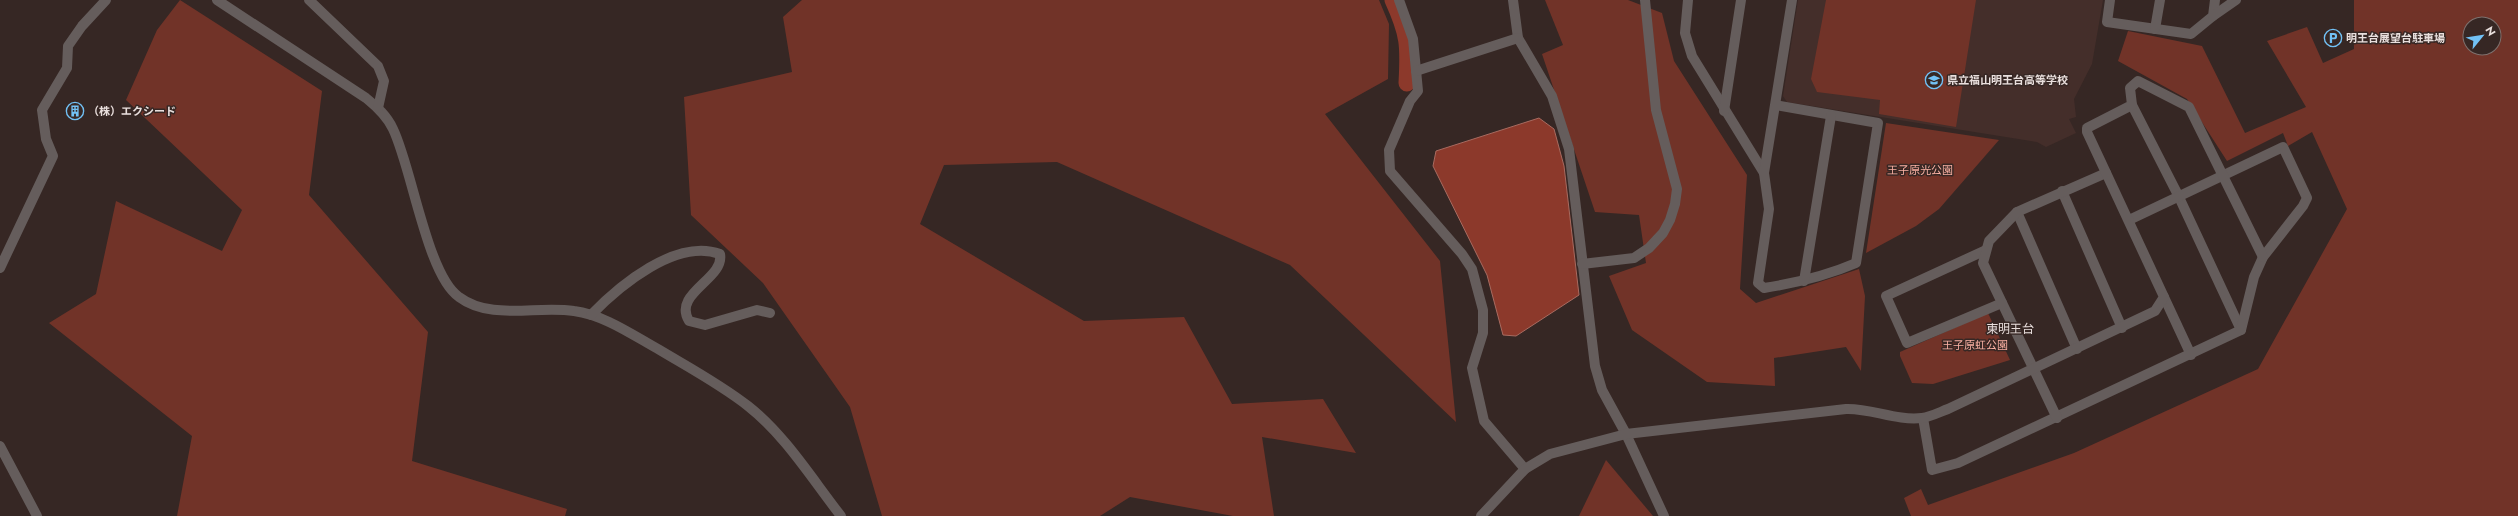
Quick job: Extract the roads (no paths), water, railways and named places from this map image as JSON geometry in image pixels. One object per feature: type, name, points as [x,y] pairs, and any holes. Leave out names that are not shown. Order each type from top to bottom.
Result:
[{"type":"street","points":[[0,268],[53,156],[46,139],[42,110],[68,68],[68,46],[82,26],[106,0]]},
{"type":"street","points":[[217,0],[366,98],[378,108],[386,118],[399,142],[435,258],[451,290],[471,304],[484,308],[574,311],[591,315],[627,331],[728,391],[749,406],[777,435],[841,516]]},
{"type":"street","points":[[309,0],[378,66],[384,81],[378,108]]},
{"type":"street","points":[[1399,0],[1413,39],[1418,91],[1410,101],[1390,150],[1390,171],[1462,254],[1472,269],[1483,310],[1483,334],[1472,368],[1484,422],[1525,469]]},
{"type":"street","points":[[1512,0],[1518,38],[1552,96],[1569,149],[1594,366],[1602,390],[1626,434],[1664,516]]},
{"type":"street","points":[[1582,264],[1634,258],[1649,248],[1663,233],[1670,220],[1675,204],[1677,189],[1656,110],[1646,0]]},
{"type":"street","points":[[1688,0],[1685,33],[1692,56],[1724,111],[1764,173]]},
{"type":"street","points":[[1724,111],[1741,0]]},
{"type":"street","points":[[1775,105],[1878,123],[1856,262],[1835,272],[1804,281],[1764,288],[1758,283],[1770,209],[1764,173],[1775,105],[1792,0]]},
{"type":"street","points":[[2110,0],[2106,22],[2191,34],[2236,0]]},
{"type":"street","points":[[2155,29],[2160,0]]},
{"type":"street","points":[[2213,16],[2215,0]]},
{"type":"street","points":[[1416,71],[1518,38]]},
{"type":"street","points":[[2241,330],[2178,195],[2132,105],[2130,88],[2138,81],[2189,107],[2262,257]]},
{"type":"street","points":[[2132,105],[2087,128],[2087,132],[2191,355]]},
{"type":"street","points":[[1804,281],[1831,116]]},
{"type":"street","points":[[1923,418],[1932,470],[1958,463],[2057,418],[2241,330],[2254,277],[2262,257],[2303,206],[2307,198],[2283,147],[2178,195],[2129,220]]},
{"type":"street","points":[[2057,418],[1983,263],[1990,241],[2017,212],[2106,173]]},
{"type":"street","points":[[2062,191],[2122,328]]},
{"type":"street","points":[[2017,212],[2077,349]]},
{"type":"street","points":[[591,315],[611,295],[634,277],[663,261],[696,250],[713,251],[720,254],[721,259],[717,269],[698,287],[690,299],[686,314],[689,321],[705,325],[757,310],[770,313]]},
{"type":"street","points":[[1986,250],[1886,296],[1907,343],[2002,303]]},
{"type":"street","points":[[1481,516],[1525,469],[1550,454],[1626,434],[1859,408],[1905,418],[1923,418],[1948,409],[2122,328],[2155,311],[2164,297]]},
{"type":"street","points":[[0,446],[36,516]]},
{"type":"waterway","points":[[1393,0],[1407,41],[1407,83]]},
{"type":"place","name":"明王台展望台駐車場","points":[[2333,38]]},
{"type":"place","name":"県立福山明王台高等学校","points":[[1934,80]]},
{"type":"place","name":"（株）エクシード","points":[[75,111]]},
{"type":"district","name":"東明王台","points":[[2010,329]]},
{"type":"park label","name":"王子原光公園","points":[[1920,170]]},
{"type":"park label","name":"王子原虹公園","points":[[1975,345]]}]
